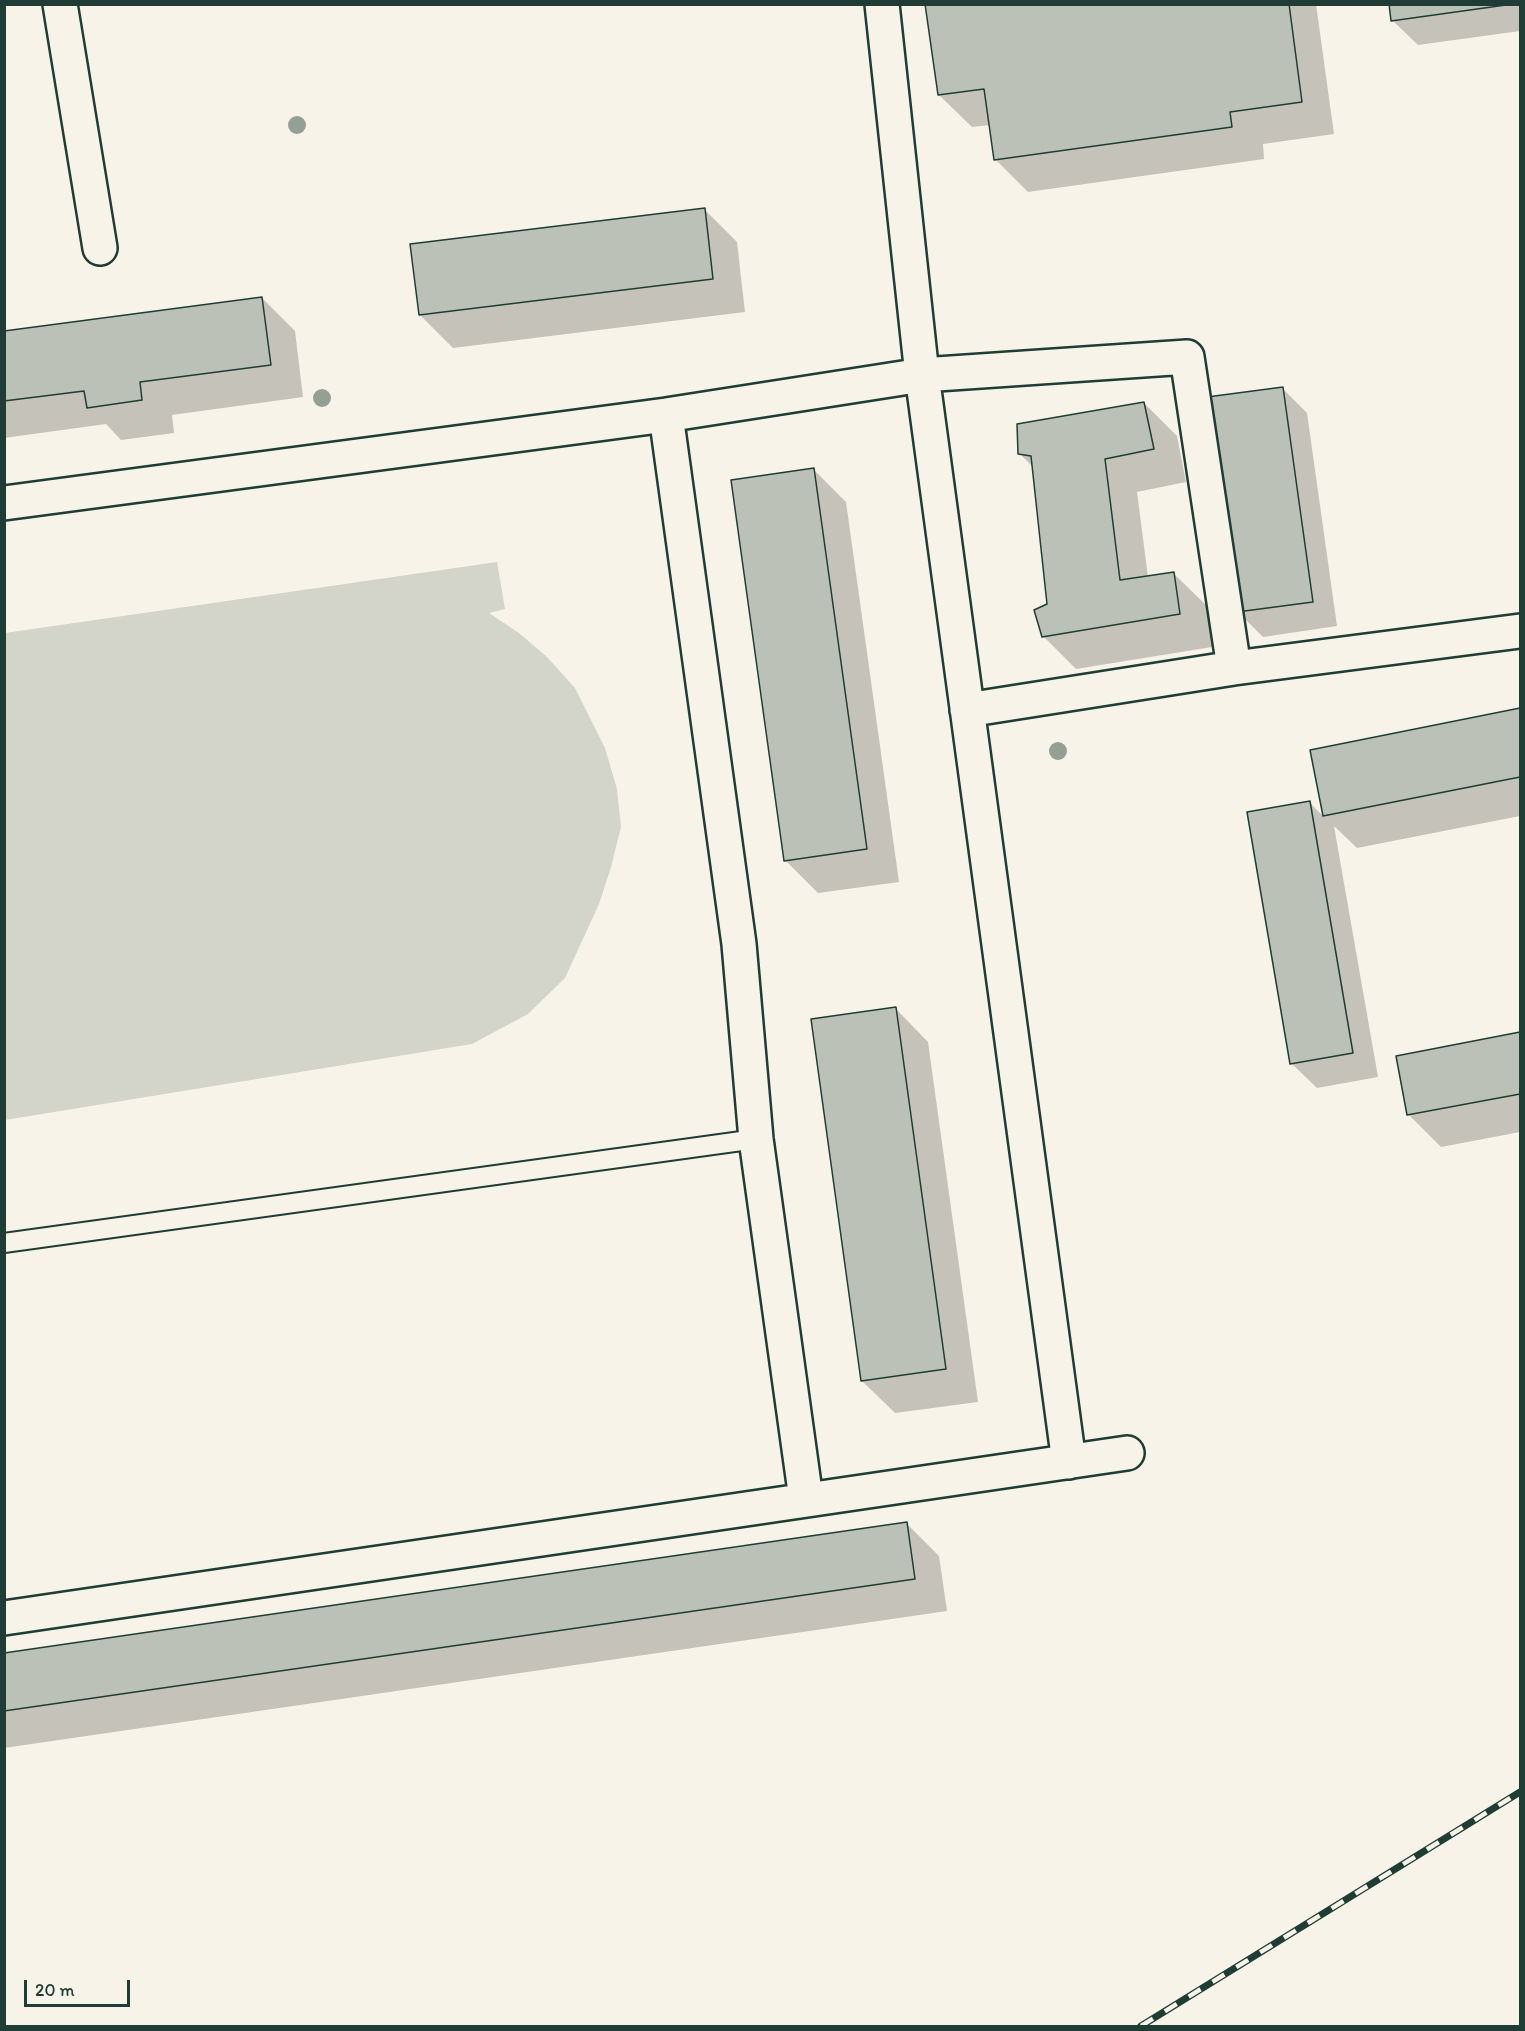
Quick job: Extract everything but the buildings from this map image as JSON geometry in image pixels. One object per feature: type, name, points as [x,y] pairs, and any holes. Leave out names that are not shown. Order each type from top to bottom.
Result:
[{"type":"street","points":[[60,4],[100,248]]},
{"type":"street","points":[[882,4],[922,375],[1069,1462]]},
{"type":"street","points":[[4,503],[666,415],[922,375],[1187,357],[1234,668]]},
{"type":"street","points":[[666,415],[739,944],[756,1139],[806,1499]]},
{"type":"street","points":[[967,710],[1234,668],[1521,631]]},
{"type":"street","points":[[4,1618],[1127,1453]]},
{"type":"lane","points":[[4,1244],[756,1139]]},
{"type":"shaded area","points":[[497,562],[505,609],[489,613],[519,633],[547,657],[575,688],[605,748],[617,789],[621,827],[611,867],[599,904],[565,978],[528,1014],[472,1044],[5,1120],[5,633]]},
{"type":"railway","points":[[1141,2026],[1520,1792]]}]
